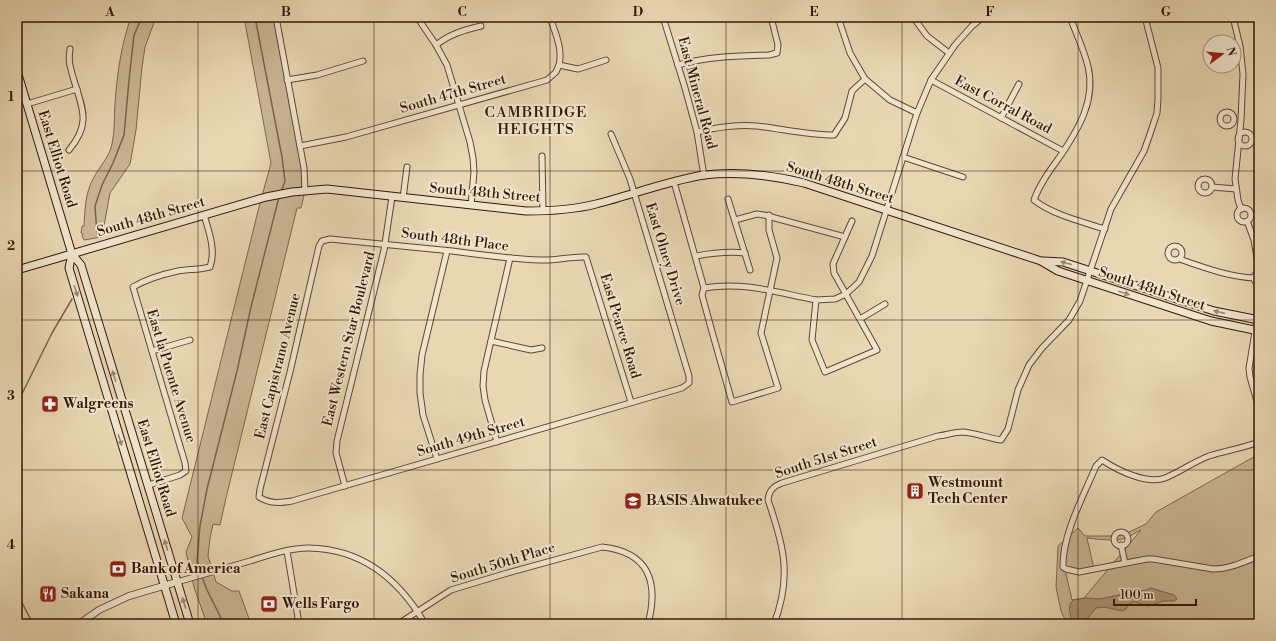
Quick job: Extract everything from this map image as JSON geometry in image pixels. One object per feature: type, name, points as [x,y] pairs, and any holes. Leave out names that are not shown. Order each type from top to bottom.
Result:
[{"type":"main road","name":"East Elliot Road","points":[[17,71],[72,254],[81,265],[190,624]]},
{"type":"main road","name":"South 48th Street","points":[[17,270],[273,195],[305,190],[327,189],[526,211],[543,211],[575,208],[595,204],[674,182],[704,176],[749,174],[804,183],[1041,261],[1058,271],[1087,281],[1211,321],[1257,331]]},
{"type":"main road","name":"East Elliot Road","points":[[72,254],[69,268],[176,624]]},
{"type":"main road","name":"South 48th Street","points":[[1041,261],[1063,262],[1214,311],[1258,320]]},
{"type":"main road","points":[[109,402],[121,399]]},
{"type":"street","points":[[276,17],[304,168],[305,190]]},
{"type":"street","points":[[417,17],[436,45],[447,65],[473,158],[474,172],[471,205]]},
{"type":"street","points":[[550,17],[560,50],[559,65],[578,69],[606,60]]},
{"type":"street","name":"East Mineral Road","points":[[663,17],[697,132],[704,176]]},
{"type":"street","points":[[678,65],[714,57],[768,56],[777,53],[778,45],[771,17]]},
{"type":"street","points":[[838,17],[850,53],[865,79],[890,100],[916,113]]},
{"type":"street","points":[[913,17],[927,36],[949,53]]},
{"type":"street","points":[[704,288],[732,285],[770,290],[816,300],[835,299],[846,294],[859,282],[872,256],[916,113],[931,80],[949,53],[972,26],[983,17]]},
{"type":"street","points":[[1070,17],[1088,66],[1090,94],[1087,107],[1081,121],[1038,190],[1034,200],[1041,205],[1073,219],[1105,229]]},
{"type":"street","points":[[1087,281],[1111,209],[1144,151],[1157,114],[1158,68],[1145,17]]},
{"type":"street","points":[[1234,17],[1235,34]]},
{"type":"street","points":[[436,45],[457,32],[481,26]]},
{"type":"street","points":[[69,150],[81,133],[83,124],[83,111],[68,59],[70,49]]},
{"type":"street","points":[[287,80],[317,75],[362,61]]},
{"type":"street","name":"South 47th Street","points":[[300,146],[346,137],[547,80],[556,72],[559,65]]},
{"type":"street","points":[[1242,70],[1241,120],[1235,179],[1236,189],[1242,209]]},
{"type":"street","points":[[697,132],[722,126],[756,126],[819,135],[834,135],[845,118],[852,91],[865,79]]},
{"type":"street","name":"East Corral Road","points":[[931,80],[1063,151]]},
{"type":"street","points":[[1001,118],[1019,84]]},
{"type":"street","points":[[27,104],[77,89]]},
{"type":"street","points":[[1233,120],[1241,120]]},
{"type":"street","name":"East Olney Drive","points":[[611,134],[625,165],[689,383]]},
{"type":"street","points":[[542,156],[543,211]]},
{"type":"street","points":[[903,157],[963,177]]},
{"type":"street","points":[[403,198],[407,167]]},
{"type":"street","points":[[674,182],[696,256],[704,288],[702,295],[732,402],[778,388],[761,333],[777,258],[769,230],[769,215]]},
{"type":"street","points":[[1212,187],[1236,189]]},
{"type":"street","name":"East Western Star Boulevard","points":[[345,486],[336,453],[337,441],[385,244],[392,197]]},
{"type":"street","points":[[728,199],[750,270]]},
{"type":"street","points":[[1242,209],[1246,209],[1250,212],[1251,216],[1247,222]]},
{"type":"street","points":[[1242,209],[1239,212],[1238,218],[1243,222],[1247,222]]},
{"type":"street","points":[[735,220],[757,214],[769,215],[845,236]]},
{"type":"street","name":"East la Puente Avenue","points":[[149,485],[180,475],[186,471],[185,463],[133,287],[140,282],[178,271],[210,267],[212,261],[210,237],[204,215]]},
{"type":"street","points":[[816,300],[812,340],[825,372],[876,350],[833,269],[852,221]]},
{"type":"street","points":[[1247,222],[1254,240],[1259,271],[1254,278]]},
{"type":"street","name":"South 48th Place","points":[[322,241],[330,239],[510,258],[547,260],[579,256],[586,257]]},
{"type":"street","name":"East Capistrano Avenue","points":[[259,497],[319,246],[322,241]]},
{"type":"street","points":[[437,459],[423,415],[420,393],[420,375],[422,355],[447,251]]},
{"type":"street","points":[[696,256],[734,252],[745,254]]},
{"type":"street","name":"East Pearce Road","points":[[586,257],[631,402]]},
{"type":"street","points":[[497,442],[485,400],[483,386],[484,371],[510,258]]},
{"type":"street","points":[[1180,258],[1182,260],[1226,274],[1241,278],[1254,278]]},
{"type":"street","points":[[1254,278],[1259,284]]},
{"type":"street","name":"South 51st Street","points":[[774,624],[783,591],[785,569],[783,549],[768,500],[772,489],[782,483],[938,436],[962,432],[984,435],[1001,440],[1008,429],[1018,390],[1029,365],[1042,348],[1069,320],[1080,301],[1087,281]]},
{"type":"street","points":[[1258,405],[1249,368],[1257,331],[1259,290]]},
{"type":"street","points":[[860,319],[885,304]]},
{"type":"street","points":[[152,351],[190,340]]},
{"type":"street","points":[[490,341],[531,350],[542,348]]},
{"type":"street","name":"South 49th Street","points":[[259,497],[265,501],[274,503],[292,501],[682,388],[689,383]]},
{"type":"street","points":[[1259,442],[1208,457],[1165,478],[1157,480],[1139,478],[1109,465],[1102,460],[1096,466],[1072,523],[1067,539],[1063,567],[1079,572],[1153,559],[1218,569],[1227,568],[1259,556]]},
{"type":"street","points":[[1121,545],[1125,563]]},
{"type":"street","name":"South 50th Place","points":[[398,624],[451,590],[602,547],[622,551],[632,556],[640,562],[647,572],[651,581],[653,598],[648,624]]},
{"type":"street","points":[[79,624],[99,610],[129,596],[287,551],[309,548],[346,554],[382,572],[391,579],[407,597],[425,624]]},
{"type":"street","points":[[287,551],[299,624]]},
{"type":"shaded area","points":[[131,17],[156,17],[145,47],[136,130],[130,164],[110,193],[102,237],[84,240],[82,236],[83,234],[81,233],[82,226],[84,226],[88,190],[111,149],[114,134],[118,71],[122,49]]},
{"type":"shaded area","points":[[244,17],[276,17],[304,168],[305,191],[301,208],[297,208],[220,525],[213,524],[210,538],[208,556],[216,582],[232,591],[239,591],[251,624],[207,624],[194,587],[186,552],[192,537],[182,518],[271,163]]},
{"type":"shaded area","points":[[1259,309],[1259,362],[1251,360]]},
{"type":"shaded area","points":[[1259,454],[1259,624],[1067,624],[1061,611],[1056,587],[1058,546],[1078,528],[1085,536],[1114,536],[1125,534],[1146,524],[1156,512]],"holes":[[[1141,530],[1084,598],[1072,600],[1066,574],[1068,570],[1094,569],[1087,538],[1117,540],[1128,537]]]},
{"type":"shaded area","points":[[1151,588],[1174,595],[1177,599],[1174,601],[1164,601],[1148,606],[1135,602],[1129,604],[1126,609],[1122,611],[1104,607],[1096,608],[1082,624],[1073,624],[1069,609],[1073,600],[1087,598],[1100,599]]},
{"type":"waterway","points":[[97,234],[95,206],[102,185],[113,163],[124,135],[134,35],[142,17]]},
{"type":"waterway","points":[[255,17],[282,157],[285,181],[281,192]]},
{"type":"waterway","points":[[201,573],[197,561],[200,526],[207,489],[279,197]]},
{"type":"waterway","points":[[17,404],[52,333],[72,299]]},
{"type":"waterway","points":[[202,577],[224,624]]},
{"type":"waterway","points":[[17,593],[33,624]]},
{"type":"place","name":"Walgreens","points":[[50,404]]},
{"type":"place","name":"Westmount Tech Center","points":[[915,491]]},
{"type":"place","name":"BASIS Ahwatukee","points":[[633,501]]},
{"type":"place","name":"Bank of America","points":[[118,569]]},
{"type":"place","name":"Sakana","points":[[48,594]]},
{"type":"place","name":"Wells Fargo","points":[[269,604]]},
{"type":"district","name":"CAMBRIDGE HEIGHTS","points":[[536,120]]}]
